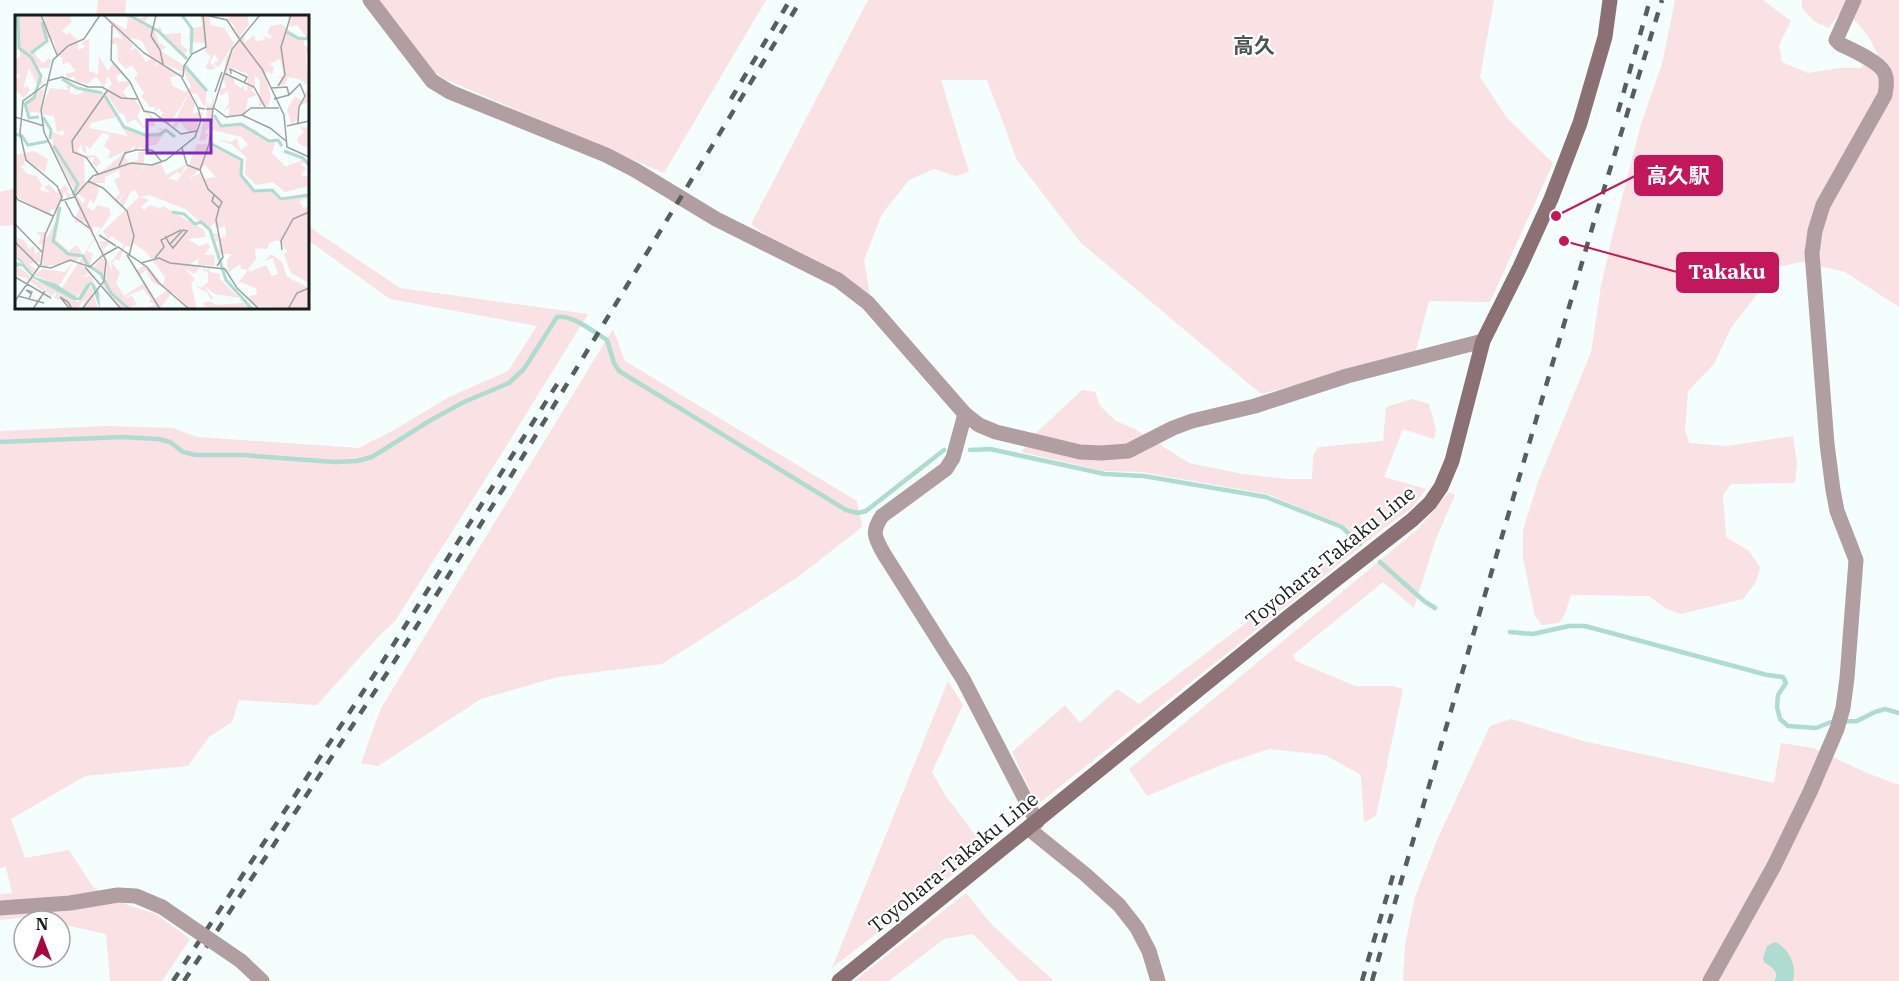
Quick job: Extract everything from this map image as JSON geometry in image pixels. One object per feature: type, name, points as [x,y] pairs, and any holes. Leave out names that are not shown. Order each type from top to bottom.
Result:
[{"type":"main road","name":"Toyohara-Takaku Line","points":[[839,981],[991,857],[1033,826],[1287,617],[1412,520],[1430,503],[1442,487],[1452,461],[1483,341],[1520,267],[1580,123],[1602,52],[1610,0]]},
{"type":"street","points":[[370,0],[432,81],[450,92],[606,155],[716,219],[838,280],[868,303],[965,414],[980,425],[996,432],[1080,452],[1128,451],[1192,421],[1255,406],[1347,376],[1483,341]]},
{"type":"street","points":[[1710,981],[1774,866],[1810,792],[1837,729],[1847,678],[1856,560],[1837,511],[1833,490],[1826,433],[1812,254],[1815,231],[1823,206],[1885,95],[1887,83],[1884,72],[1874,63],[1836,40],[1854,0]]},
{"type":"street","points":[[965,414],[954,458],[946,469],[882,516],[876,525],[875,534],[884,554],[963,679],[1033,826],[1119,905],[1137,927],[1149,951],[1158,981]]},
{"type":"street","points":[[0,908],[70,903],[118,895],[136,896],[162,907],[241,961],[262,981]]},
{"type":"shaded area","points":[[98,0],[126,0],[125,15],[96,15]]},
{"type":"shaded area","points":[[376,0],[766,0],[664,173],[445,79],[426,67]]},
{"type":"shaded area","points":[[868,0],[1494,0],[1480,77],[1507,118],[1553,163],[1490,302],[1429,301],[1415,354],[1261,394],[1080,242],[1017,160],[987,80],[941,80],[969,172],[955,176],[934,169],[909,180],[882,214],[864,260],[870,295],[841,291],[751,224]]},
{"type":"shaded area","points":[[1675,0],[1763,0],[1791,21],[1779,45],[1782,62],[1808,73],[1840,68],[1860,68],[1878,55],[1868,36],[1852,17],[1838,15],[1829,28],[1815,22],[1802,8],[1802,0],[1899,0],[1899,307],[1845,272],[1802,262],[1756,271],[1758,293],[1731,328],[1714,364],[1688,391],[1685,431],[1689,443],[1726,446],[1793,436],[1797,463],[1795,483],[1731,484],[1723,495],[1726,537],[1749,551],[1760,567],[1756,582],[1743,599],[1681,614],[1666,609],[1649,596],[1571,595],[1565,614],[1559,623],[1542,625],[1535,616],[1523,558],[1523,530],[1538,482],[1591,352],[1601,286],[1612,237],[1641,124],[1662,64]]},
{"type":"shaded area","points":[[15,188],[15,225],[0,226],[0,192]]},
{"type":"shaded area","points":[[309,227],[400,288],[588,314],[395,621],[317,705],[239,700],[232,722],[209,737],[188,766],[85,776],[11,819],[25,858],[69,850],[93,887],[128,905],[156,914],[190,939],[162,981],[110,981],[106,934],[72,927],[72,909],[12,909],[12,919],[0,920],[0,894],[12,893],[6,867],[0,868],[0,431],[105,426],[173,428],[197,437],[359,448],[449,397],[508,371],[537,326],[390,299],[309,241]]},
{"type":"shaded area","points":[[613,329],[625,361],[857,501],[862,527],[798,577],[662,664],[558,677],[481,699],[378,766],[361,763],[381,708]]},
{"type":"shaded area","points":[[1082,390],[1095,392],[1100,406],[1116,421],[1135,429],[1189,463],[1243,474],[1287,479],[1312,479],[1313,456],[1318,447],[1383,441],[1386,407],[1412,399],[1429,404],[1436,429],[1434,439],[1403,429],[1384,477],[1426,489],[1411,509],[1384,528],[1037,805],[1012,752],[1065,705],[1080,723],[1117,689],[1139,704],[1358,538],[1345,526],[1267,494],[1142,472],[1104,471],[1021,452],[1036,433]]},
{"type":"shaded area","points":[[1449,492],[1455,495],[1435,541],[1414,608],[1383,582],[1293,655],[1296,661],[1355,686],[1392,686],[1403,689],[1376,816],[1364,822],[1361,775],[1325,755],[1269,749],[1221,765],[1147,796],[1129,769],[1419,528]]},
{"type":"shaded area","points":[[948,681],[963,705],[932,772],[945,795],[986,849],[832,968]]},
{"type":"shaded area","points":[[1511,719],[1583,741],[1774,783],[1781,743],[1813,748],[1899,785],[1899,981],[1793,981],[1792,962],[1781,945],[1769,966],[1773,967],[1776,973],[1774,981],[1403,981],[1405,945],[1415,897],[1437,840],[1490,726]]},
{"type":"shaded area","points":[[966,893],[992,925],[1054,981],[1019,981],[973,934],[944,939],[889,981],[854,981]]},
{"type":"shaded area","points":[[1775,942],[1785,949],[1791,958],[1794,970],[1793,981],[1774,981],[1775,972],[1764,962],[1767,946]]},
{"type":"waterway","points":[[0,442],[122,437],[158,439],[170,442],[183,452],[196,455],[242,455],[334,462],[357,461],[372,457],[464,402],[509,383],[524,369],[557,317],[563,317],[577,321],[607,340],[619,371],[846,510],[858,513],[866,511],[944,450]]},
{"type":"waterway","points":[[970,450],[990,449],[1105,474],[1144,476],[1266,497],[1342,527],[1360,544]]},
{"type":"waterway","points":[[1380,562],[1435,608]]},
{"type":"waterway","points":[[1510,632],[1533,634],[1569,626],[1585,626],[1767,675],[1783,677],[1786,683],[1778,695],[1777,707],[1780,719],[1788,726],[1816,728],[1831,722],[1857,721],[1885,709],[1899,713]]},
{"type":"railway","points":[[731,99],[790,0]]},
{"type":"railway","points":[[184,981],[389,670],[503,489],[801,0]]},
{"type":"railway","points":[[1618,112],[1650,0]]},
{"type":"railway","points":[[1372,981],[1593,225],[1662,0]]},
{"type":"railway","points":[[173,981],[380,666],[559,381]]},
{"type":"railway","points":[[1362,981],[1394,872]]},
{"type":"place","name":"高久駅","points":[[1556,216]]},
{"type":"place","name":"Takaku","points":[[1564,241]]},
{"type":"district","name":"高久","points":[[1254,45]]}]
